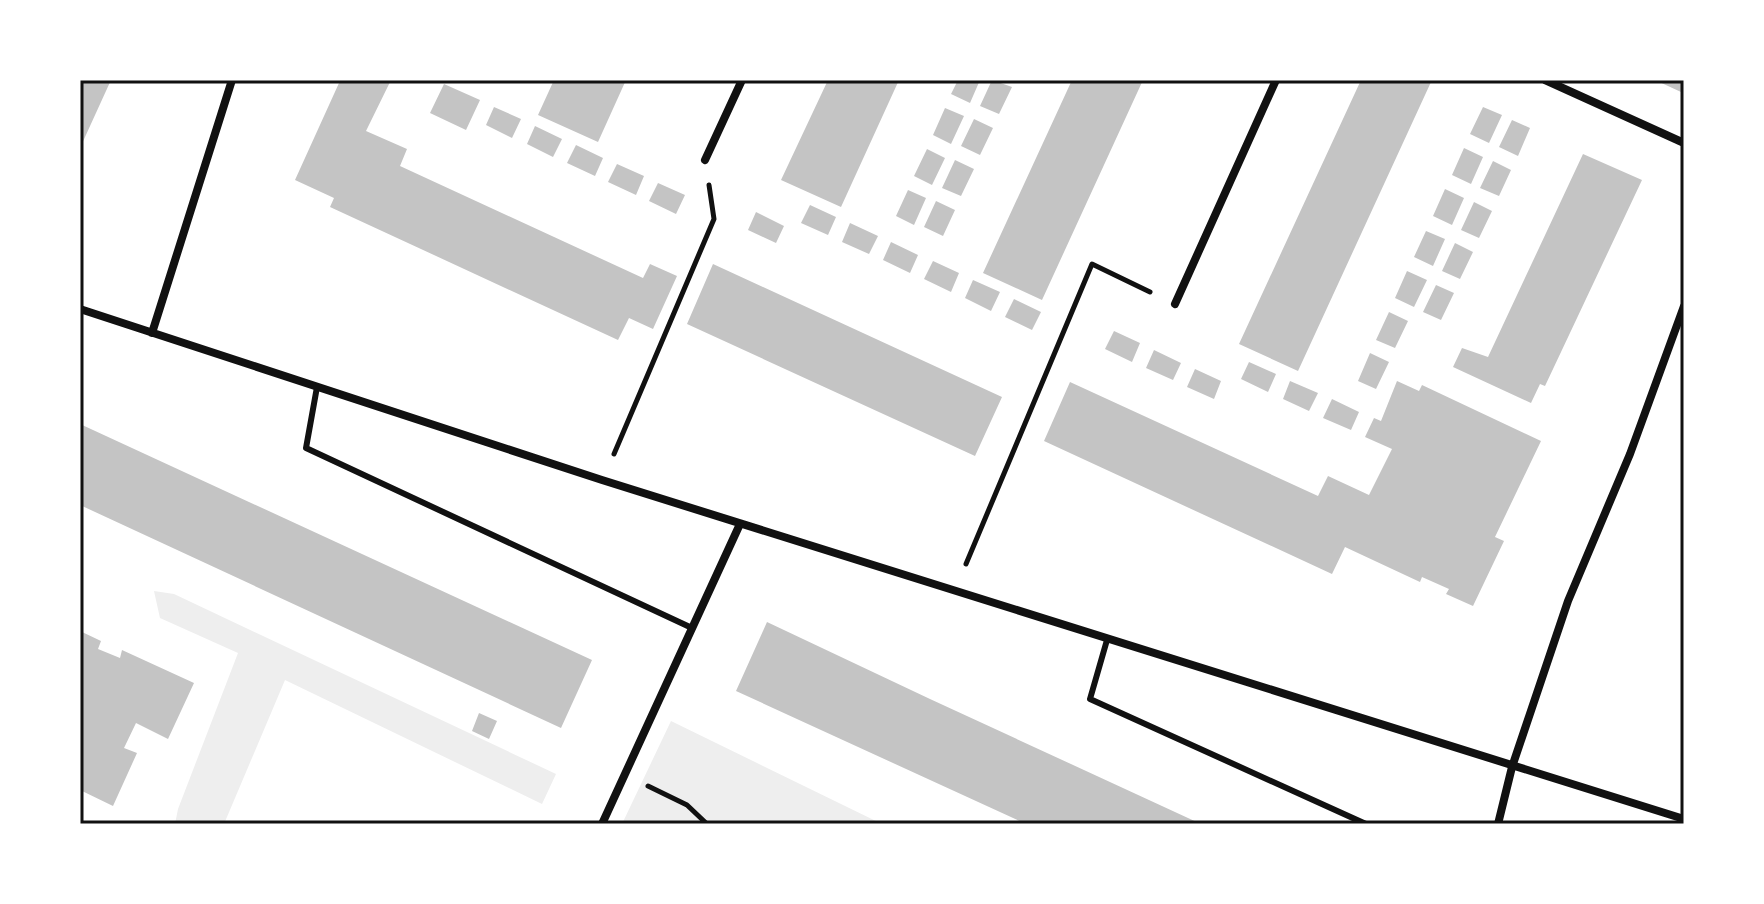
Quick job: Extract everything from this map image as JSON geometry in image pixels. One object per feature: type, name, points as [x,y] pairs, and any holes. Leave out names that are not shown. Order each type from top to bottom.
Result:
[{"type":"street","points":[[152,333],[232,80]]},
{"type":"street","points":[[705,160],[742,80]]},
{"type":"street","points":[[1175,304],[1276,80]]},
{"type":"street","points":[[1545,80],[1684,143]]},
{"type":"street","points":[[1498,824],[1512,767],[1568,601],[1630,454],[1684,306]]},
{"type":"street","points":[[80,309],[740,524],[1684,819]]},
{"type":"street","points":[[602,824],[740,524]]},
{"type":"lane","points":[[317,387],[306,448],[692,628]]},
{"type":"lane","points":[[1107,640],[1090,699],[1366,824]]},
{"type":"path","points":[[602,480],[714,219],[705,160]]},
{"type":"path","points":[[955,591],[1092,264],[1175,304]]},
{"type":"path","points":[[625,776],[687,805],[707,824]]},
{"type":"shaded area","points":[[154,591],[174,594],[556,774],[542,804],[285,680],[224,824],[175,824],[238,653],[160,618]]},
{"type":"shaded area","points":[[671,721],[882,824],[622,824]]},
{"type":"building","points":[[80,80],[111,80],[80,148]]},
{"type":"building","points":[[333,80],[391,80],[366,131],[407,149],[400,166],[643,278],[650,264],[677,276],[653,329],[629,318],[618,340],[330,207],[334,198],[295,180],[339,83]]},
{"type":"building","points":[[554,80],[626,80],[598,142],[538,115]]},
{"type":"building","points":[[828,80],[899,80],[841,207],[781,180]]},
{"type":"building","points":[[958,80],[980,80],[970,103],[951,94]]},
{"type":"building","points":[[992,80],[1012,87],[999,114],[980,106]]},
{"type":"building","points":[[1072,80],[1143,80],[1042,300],[983,273]]},
{"type":"building","points":[[1361,80],[1431,82],[1298,371],[1239,344]]},
{"type":"building","points":[[1655,80],[1684,80],[1684,85],[1681,92]]},
{"type":"building","points":[[444,84],[480,100],[466,130],[430,113]]},
{"type":"building","points":[[494,107],[521,119],[512,138],[486,125]]},
{"type":"building","points":[[1483,107],[1502,115],[1489,143],[1470,134]]},
{"type":"building","points":[[945,108],[964,116],[951,144],[933,135]]},
{"type":"building","points":[[974,119],[993,128],[980,155],[961,146]]},
{"type":"building","points":[[1512,120],[1530,128],[1518,156],[1499,147]]},
{"type":"building","points":[[535,126],[562,139],[553,157],[527,144]]},
{"type":"building","points":[[576,145],[603,158],[595,176],[567,163]]},
{"type":"building","points":[[1464,148],[1483,157],[1471,184],[1452,175]]},
{"type":"building","points":[[927,149],[945,158],[932,185],[914,176]]},
{"type":"building","points":[[1583,154],[1642,180],[1545,386],[1540,384],[1531,403],[1453,367],[1462,348],[1488,357]]},
{"type":"building","points":[[955,160],[974,169],[961,196],[942,188]]},
{"type":"building","points":[[1493,161],[1511,170],[1499,196],[1480,188]]},
{"type":"building","points":[[617,164],[644,176],[636,195],[608,182]]},
{"type":"building","points":[[658,183],[685,195],[676,214],[649,201]]},
{"type":"building","points":[[1445,189],[1464,198],[1452,225],[1433,216]]},
{"type":"building","points":[[908,190],[926,198],[914,225],[896,216]]},
{"type":"building","points":[[936,201],[955,210],[943,236],[924,227]]},
{"type":"building","points":[[1474,202],[1492,211],[1479,238],[1461,230]]},
{"type":"building","points":[[810,205],[836,217],[828,235],[801,223]]},
{"type":"building","points":[[756,212],[784,226],[776,243],[748,230]]},
{"type":"building","points":[[850,223],[878,236],[869,254],[842,242]]},
{"type":"building","points":[[1426,231],[1445,239],[1433,266],[1414,257]]},
{"type":"building","points":[[891,242],[918,255],[910,273],[883,260]]},
{"type":"building","points":[[1455,243],[1473,252],[1460,279],[1442,271]]},
{"type":"building","points":[[933,261],[959,273],[951,292],[924,279]]},
{"type":"building","points":[[713,264],[1002,397],[975,456],[687,324]]},
{"type":"building","points":[[1407,271],[1427,280],[1414,307],[1395,298]]},
{"type":"building","points":[[973,280],[1000,292],[991,311],[965,298]]},
{"type":"building","points":[[1436,285],[1454,293],[1441,320],[1423,312]]},
{"type":"building","points":[[1014,299],[1041,312],[1032,330],[1005,317]]},
{"type":"building","points":[[1389,312],[1408,321],[1395,348],[1376,340]]},
{"type":"building","points":[[1114,331],[1140,343],[1132,362],[1105,349]]},
{"type":"building","points":[[1154,350],[1181,363],[1173,380],[1146,368]]},
{"type":"building","points":[[1370,353],[1389,362],[1376,389],[1358,381]]},
{"type":"building","points":[[1249,362],[1276,374],[1268,392],[1241,379]]},
{"type":"building","points":[[1195,369],[1221,381],[1214,399],[1187,387]]},
{"type":"building","points":[[1290,381],[1318,393],[1309,411],[1283,399]]},
{"type":"building","points":[[1397,381],[1419,391],[1422,385],[1541,441],[1495,537],[1504,541],[1473,606],[1446,594],[1449,589],[1422,577],[1420,582],[1345,547],[1332,574],[1044,441],[1070,382],[1318,496],[1328,476],[1369,495],[1392,449],[1365,437],[1374,418],[1381,421]]},
{"type":"building","points":[[1332,399],[1359,412],[1351,430],[1323,418]]},
{"type":"building","points":[[80,424],[592,660],[561,728],[80,505]]},
{"type":"building","points":[[767,622],[1201,824],[1026,824],[736,691]]},
{"type":"building","points":[[80,631],[101,641],[98,649],[120,658],[122,650],[194,683],[168,739],[136,723],[124,748],[137,753],[113,806],[80,790]]},
{"type":"building","points":[[479,713],[497,721],[489,739],[472,731]]}]
